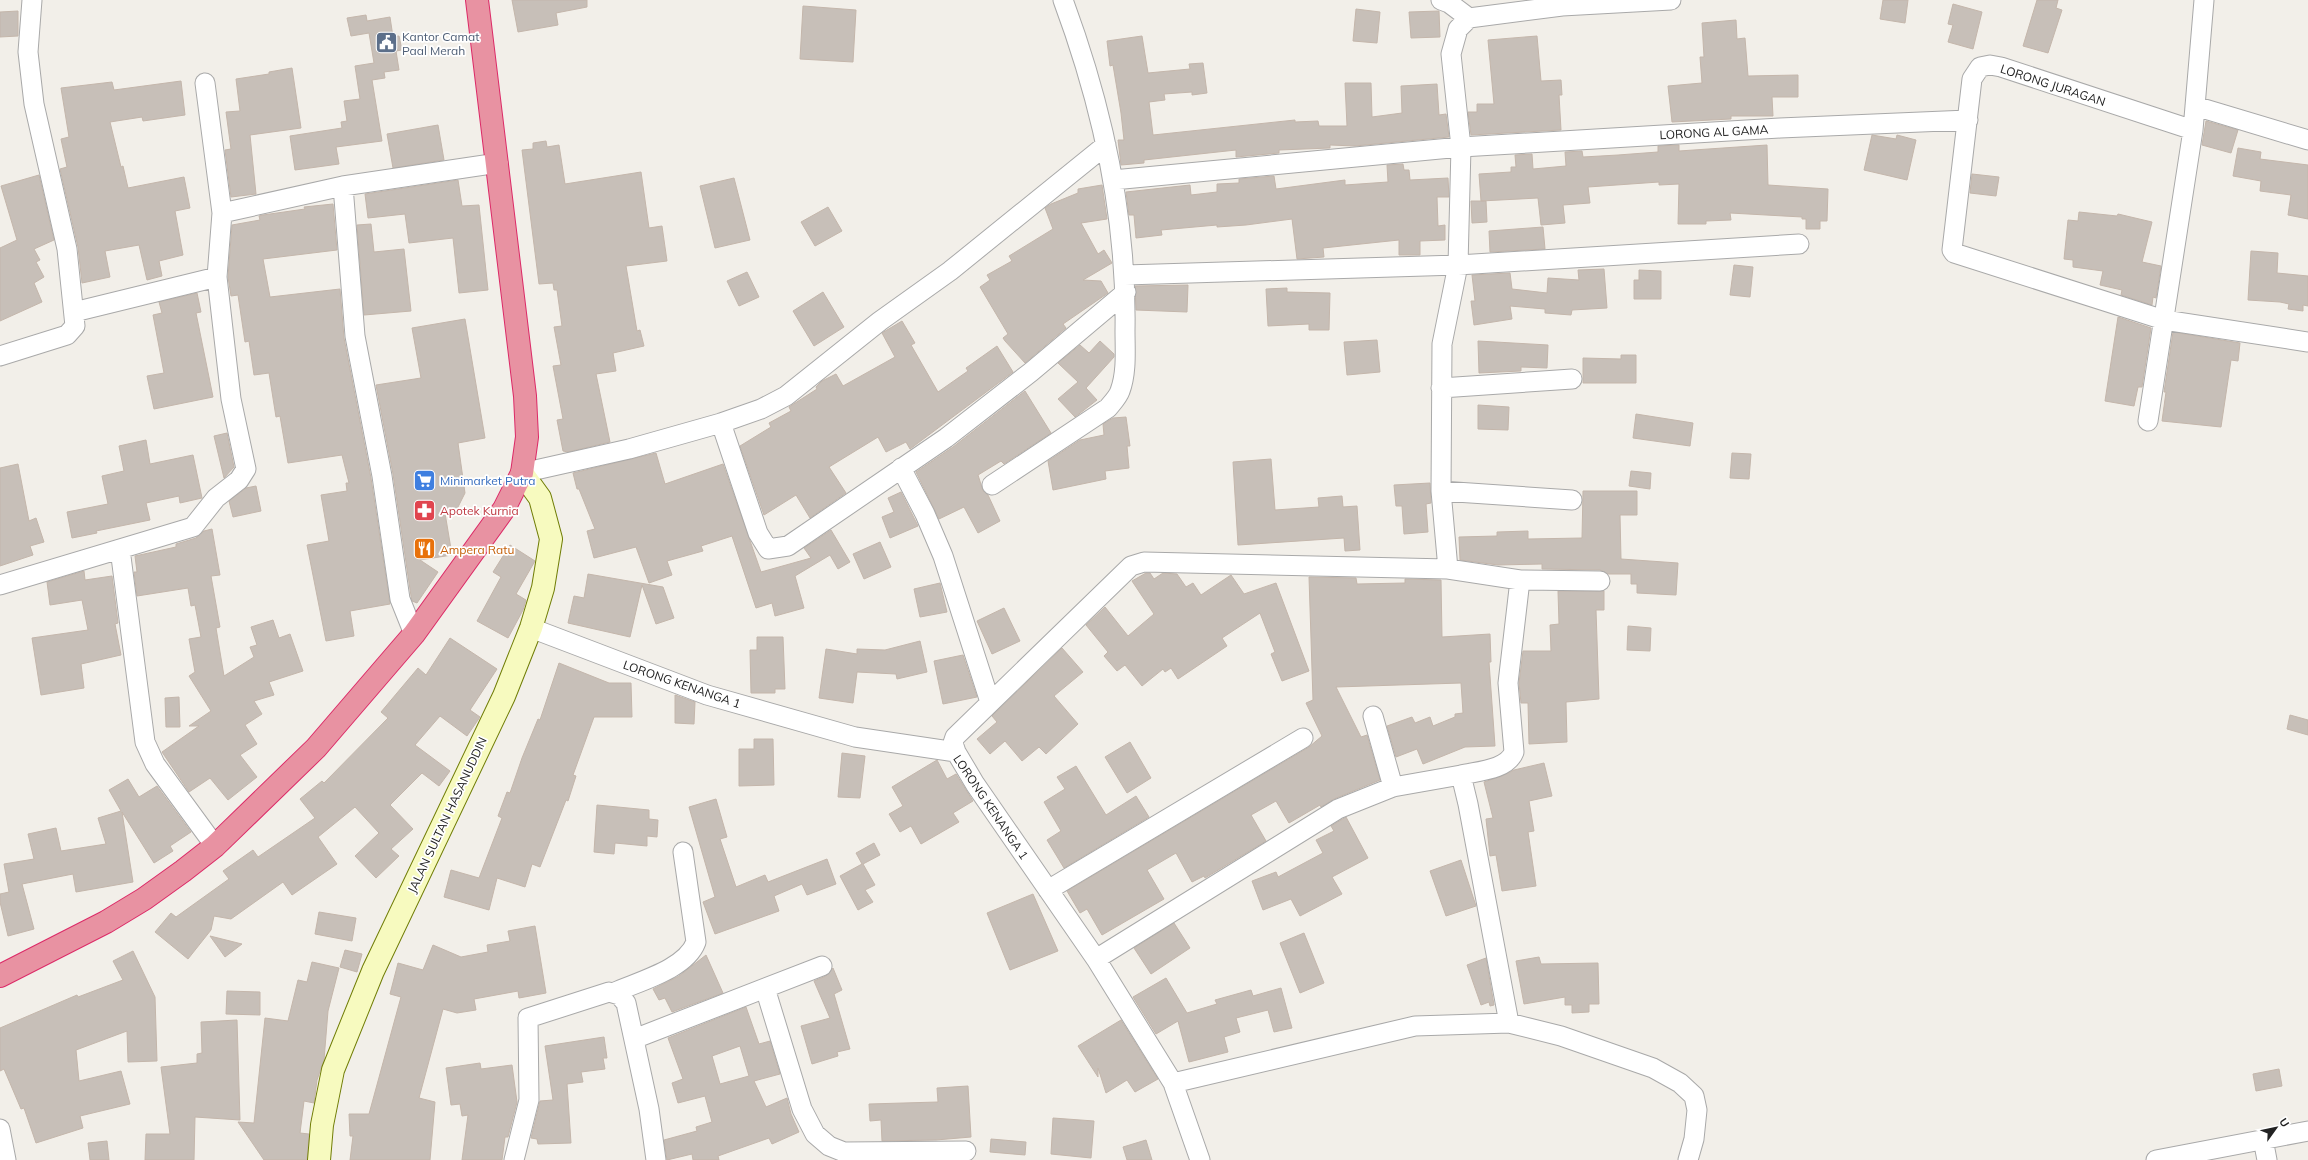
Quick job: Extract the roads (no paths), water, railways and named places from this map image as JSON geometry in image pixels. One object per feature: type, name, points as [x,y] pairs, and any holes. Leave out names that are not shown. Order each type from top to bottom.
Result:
[{"type":"highway","points":[[0,976],[106,922],[144,899],[215,846],[316,748],[414,634],[504,509],[522,473],[527,437],[525,396],[498,163],[477,0]]},
{"type":"street","points":[[0,356],[68,335],[75,326],[67,249],[34,104],[28,52],[32,0]]},
{"type":"street","points":[[992,485],[1108,408],[1120,392],[1124,375],[1126,283],[1113,180],[1106,145],[1073,29],[1063,0]]},
{"type":"street","points":[[1441,0],[1450,3],[1469,18]]},
{"type":"street","points":[[1448,569],[1441,491],[1441,388],[1442,344],[1458,265],[1461,147],[1451,54],[1458,29],[1469,18],[1561,3],[1671,0]]},
{"type":"street","points":[[2148,421],[2192,130],[2204,0]]},
{"type":"street","name":"LORONG JURAGAN","points":[[2164,320],[1954,253],[1952,248],[1972,80],[1980,67],[1990,65],[2192,130]]},
{"type":"street","points":[[0,585],[193,528],[216,498],[239,480],[246,469],[231,399],[217,277],[222,213],[205,84]]},
{"type":"street","points":[[2195,106],[2308,140]]},
{"type":"street","name":"LORONG AL GAMA","points":[[1113,180],[1461,147],[1780,128],[1968,120]]},
{"type":"street","points":[[522,473],[629,449],[721,423],[761,409],[786,396],[880,321],[950,271],[1106,145]]},
{"type":"street","points":[[222,213],[343,186],[498,163]]},
{"type":"street","points":[[343,186],[355,336],[382,476],[400,598],[414,634]]},
{"type":"street","points":[[721,423],[754,522],[768,549],[788,546],[946,438],[1031,372],[1126,283],[1458,265],[1799,244]]},
{"type":"street","points":[[74,312],[217,277]]},
{"type":"street","points":[[2164,320],[2308,342]]},
{"type":"street","points":[[1441,388],[1572,379]]},
{"type":"street","points":[[901,468],[925,514],[943,556],[990,702]]},
{"type":"street","name":"JALAN SULTAN HASANUDDIN","points":[[319,1160],[322,1125],[333,1070],[373,971],[504,696],[531,628],[542,588],[551,539],[540,498],[522,473]]},
{"type":"street","points":[[1441,491],[1572,500]]},
{"type":"street","points":[[120,549],[145,742],[155,764],[215,846]]},
{"type":"street","points":[[956,752],[953,743],[955,737],[1131,566],[1144,562],[1448,569],[1520,580],[1600,581]]},
{"type":"street","points":[[1096,959],[1338,809],[1393,787],[1461,775],[1504,765],[1511,760],[1514,752],[1508,683],[1520,580]]},
{"type":"street","name":"LORONG KENANGA 1","points":[[531,628],[706,695],[855,737],[956,752],[975,784],[1096,959],[1173,1083],[1200,1160]]},
{"type":"street","points":[[1373,716],[1393,787]]},
{"type":"street","points":[[1048,890],[1303,738]]},
{"type":"street","points":[[1461,775],[1468,804],[1509,1022]]},
{"type":"street","points":[[514,1160],[529,1100],[528,1018],[609,992],[614,992],[669,969],[693,952],[696,942],[683,852]]},
{"type":"street","points":[[634,1039],[822,966]]},
{"type":"street","points":[[765,988],[802,1108],[815,1134],[829,1146],[844,1152],[966,1151]]},
{"type":"street","points":[[614,992],[624,998],[626,1003],[649,1109],[656,1160]]},
{"type":"street","points":[[1173,1083],[1415,1026],[1509,1022],[1561,1036],[1653,1068],[1680,1083],[1694,1096],[1697,1110],[1688,1160]]},
{"type":"street","points":[[0,1129],[6,1160]]},
{"type":"street","points":[[2160,1160],[2308,1131]]},
{"type":"street","points":[[2263,1140],[2268,1160]]},
{"type":"place","name":"Kantor Camat Paal Merah","points":[[386,43]]},
{"type":"place","name":"Minimarket Putra","points":[[425,480]]},
{"type":"place","name":"Apotek Kurnia","points":[[424,510]]},
{"type":"place","name":"Ampera Ratu","points":[[424,549]]}]
